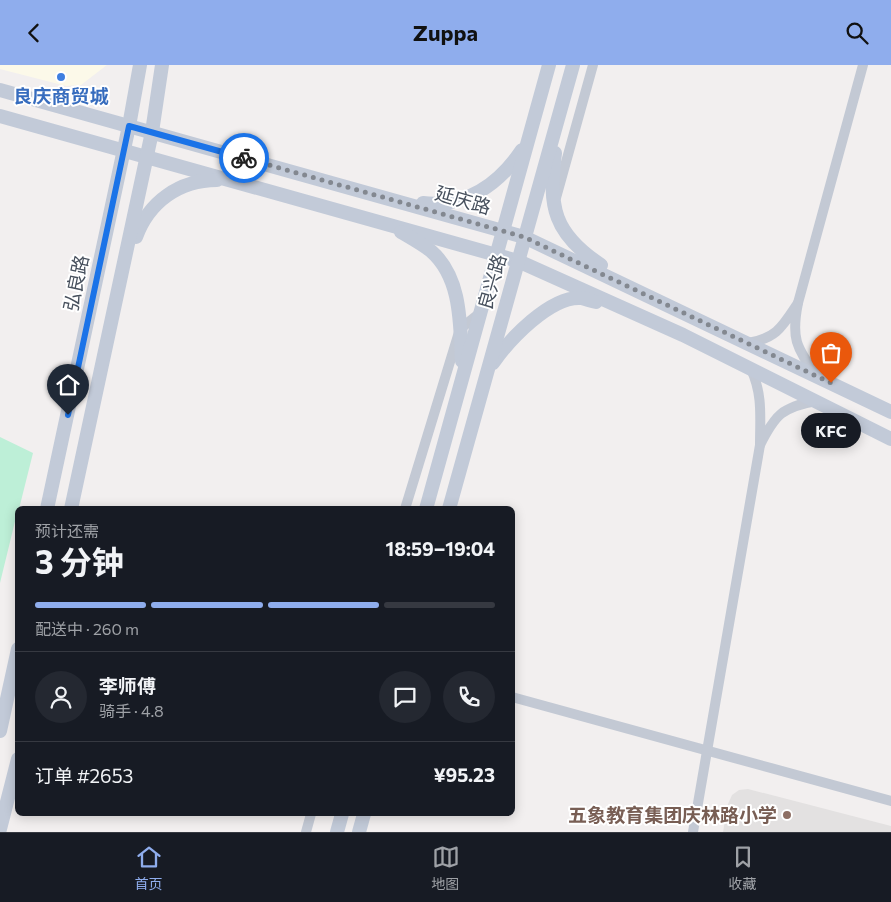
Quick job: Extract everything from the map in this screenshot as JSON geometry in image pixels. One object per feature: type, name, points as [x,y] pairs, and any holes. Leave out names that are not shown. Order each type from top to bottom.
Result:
[{"type":"street","name":"弘良路","points":[[48,506],[124,151],[140,65]]},
{"type":"street","points":[[72,506],[147,157],[162,65]]},
{"type":"street","name":"良兴路","points":[[427,506],[549,65]]},
{"type":"street","name":"良兴路","points":[[450,506],[573,65]]},
{"type":"street","points":[[554,207],[593,65]]},
{"type":"street","points":[[816,376],[802,356],[795,340],[794,321],[863,65]]},
{"type":"street","name":"延庆路","points":[[0,90],[524,237],[891,412]]},
{"type":"street","points":[[559,113],[552,185],[554,207],[560,226],[574,245],[584,254],[645,294]]},
{"type":"street","points":[[0,116],[518,261],[751,369],[891,439]]},
{"type":"street","points":[[394,200],[434,204],[459,201],[472,196],[499,176],[515,160],[528,141]]},
{"type":"street","points":[[121,277],[140,225],[148,212],[159,201],[189,184],[207,180],[228,180]]},
{"type":"street","points":[[388,224],[431,251],[443,265],[452,281],[458,305],[463,374]]},
{"type":"street","points":[[487,372],[506,346],[529,323],[552,306],[580,298],[624,309]]},
{"type":"street","points":[[748,343],[764,340],[775,332],[798,303]]},
{"type":"street","points":[[406,506],[460,329],[480,313]]},
{"type":"street","points":[[693,832],[760,445],[760,397],[751,369]]},
{"type":"street","points":[[760,445],[772,422],[780,414],[790,407],[816,401]]},
{"type":"street","points":[[0,731],[15,663]]},
{"type":"street","points":[[515,698],[891,801]]},
{"type":"street","points":[[0,829],[15,771]]},
{"type":"street","points":[[306,832],[310,816]]},
{"type":"street","points":[[337,832],[341,816]]},
{"type":"street","points":[[359,832],[363,816]]},
{"type":"shaded area","name":"良庆商贸城","points":[[0,65],[107,65],[81,85],[66,86],[0,69]]},
{"type":"shaded area","name":"五象教育集团庆林路小学","points":[[748,789],[891,826],[891,832],[723,832],[728,804],[732,795],[739,790]]},
{"type":"green space","points":[[0,437],[33,453],[20,506],[15,506],[15,521],[0,583]]},
{"type":"way so far","points":[[244,158],[524,237],[831,383]]},
{"type":"place","name":"良庆商贸城","points":[[61,77]]},
{"type":"place","name":"KFC","points":[[831,383]]},
{"type":"place","name":"五象教育集团庆林路小学","points":[[787,815]]},
{"type":"route","points":[[68,415],[129,126],[244,158]]}]
